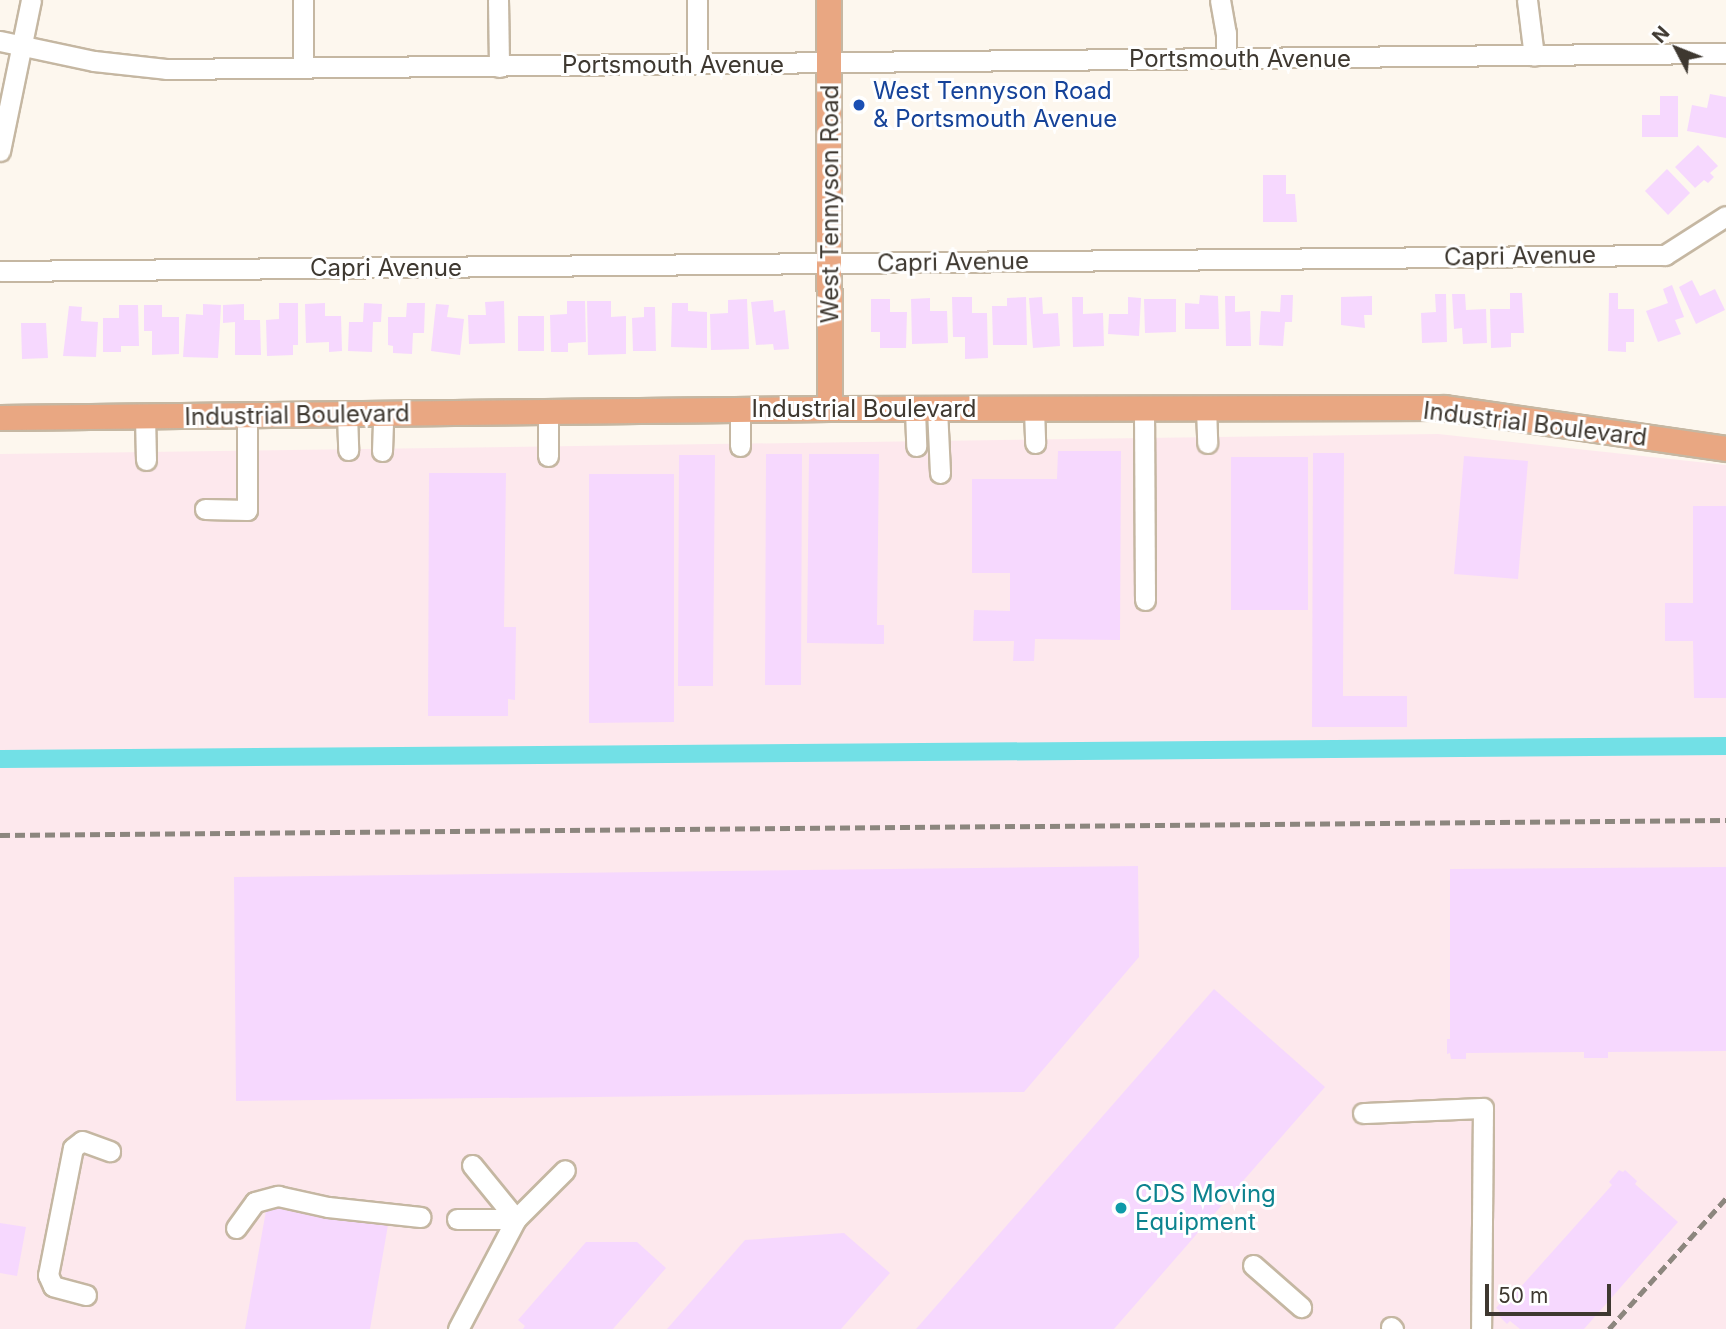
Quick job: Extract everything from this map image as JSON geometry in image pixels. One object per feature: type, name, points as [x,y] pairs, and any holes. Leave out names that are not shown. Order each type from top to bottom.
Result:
[{"type":"main road","name":"West Tennyson Road","points":[[829,0],[830,409]]},
{"type":"main road","name":"Industrial Boulevard","points":[[0,418],[830,409],[1445,408],[1726,449]]},
{"type":"street","points":[[0,150],[31,0]]},
{"type":"street","points":[[303,0],[303,68]]},
{"type":"street","points":[[498,0],[499,67]]},
{"type":"street","points":[[697,0],[697,64]]},
{"type":"street","points":[[1220,0],[1226,33],[1226,57]]},
{"type":"street","points":[[1527,0],[1534,56]]},
{"type":"street","name":"Portsmouth Avenue","points":[[0,41],[93,61],[166,69],[1726,53]]},
{"type":"street","name":"Capri Avenue","points":[[0,271],[1665,255],[1726,216]]},
{"type":"street","points":[[1206,407],[1207,443]]},
{"type":"street","points":[[1144,408],[1146,600]]},
{"type":"street","points":[[916,446],[926,409]]},
{"type":"street","points":[[926,409],[940,473]]},
{"type":"street","points":[[1034,409],[1035,443]]},
{"type":"street","points":[[740,410],[740,446]]},
{"type":"street","points":[[548,412],[548,456]]},
{"type":"street","points":[[347,414],[348,450]]},
{"type":"street","points":[[383,414],[383,451]]},
{"type":"street","points":[[145,416],[146,460]]},
{"type":"street","points":[[205,509],[247,510],[247,416]]},
{"type":"street","points":[[1363,1113],[1483,1108],[1481,1329]]},
{"type":"street","points":[[86,1295],[53,1286],[48,1275],[73,1148],[82,1141],[110,1151]]},
{"type":"street","points":[[472,1165],[516,1219]]},
{"type":"street","points":[[458,1329],[516,1219],[565,1170]]},
{"type":"street","points":[[236,1228],[255,1202],[278,1196],[328,1208],[420,1217]]},
{"type":"street","points":[[457,1219],[516,1219]]},
{"type":"street","points":[[1253,1265],[1301,1307]]},
{"type":"shaded area","points":[[1438,434],[1726,465],[1726,1329],[0,1329],[0,454]]},
{"type":"building","points":[[1710,94],[1726,97],[1726,138],[1687,131],[1692,105],[1707,108]]},
{"type":"building","points":[[1660,96],[1678,96],[1678,137],[1642,137],[1642,115],[1660,115]]},
{"type":"building","points":[[1698,145],[1718,166],[1710,173],[1714,177],[1708,183],[1704,180],[1695,188],[1675,167]]},
{"type":"building","points":[[1667,169],[1690,193],[1668,215],[1645,191]]},
{"type":"building","points":[[1263,175],[1286,175],[1286,194],[1295,194],[1297,222],[1263,222]]},
{"type":"building","points":[[1692,280],[1700,296],[1715,289],[1725,310],[1696,324],[1679,287]]},
{"type":"building","points":[[1672,285],[1684,317],[1675,320],[1681,334],[1658,342],[1646,311],[1668,303],[1663,289]]},
{"type":"building","points":[[1510,293],[1522,293],[1524,333],[1511,333],[1511,347],[1491,348],[1490,309],[1510,309]]},
{"type":"building","points":[[1609,293],[1618,293],[1618,309],[1634,309],[1634,342],[1626,342],[1626,352],[1608,351]]},
{"type":"building","points":[[1435,294],[1446,294],[1447,342],[1422,343],[1421,313],[1436,312]]},
{"type":"building","points":[[1452,294],[1465,294],[1466,310],[1486,309],[1487,343],[1463,344],[1462,328],[1454,329]]},
{"type":"building","points":[[1200,295],[1218,296],[1219,329],[1185,329],[1185,303],[1199,304]]},
{"type":"building","points":[[1281,295],[1293,295],[1292,322],[1285,322],[1283,346],[1259,345],[1261,311],[1280,312]]},
{"type":"building","points":[[1225,296],[1235,296],[1235,312],[1250,311],[1251,346],[1226,346]]},
{"type":"building","points":[[1372,296],[1372,315],[1364,315],[1365,328],[1341,325],[1341,297]]},
{"type":"building","points":[[952,297],[972,297],[972,313],[987,313],[988,358],[965,359],[965,337],[953,337]]},
{"type":"building","points":[[1026,297],[1027,345],[993,345],[992,306],[1007,306],[1007,298]]},
{"type":"building","points":[[1042,297],[1043,314],[1058,313],[1060,346],[1033,348],[1029,298]]},
{"type":"building","points":[[1072,297],[1083,297],[1083,314],[1103,313],[1104,346],[1073,347]]},
{"type":"building","points":[[1128,297],[1141,298],[1139,336],[1108,334],[1109,314],[1128,314]]},
{"type":"building","points":[[930,298],[930,311],[947,311],[948,343],[912,344],[911,299]]},
{"type":"building","points":[[747,299],[749,349],[711,350],[710,314],[728,313],[728,300]]},
{"type":"building","points":[[871,299],[890,299],[890,312],[907,312],[906,348],[880,348],[880,332],[871,332]]},
{"type":"building","points":[[1144,299],[1176,299],[1176,332],[1145,333]]},
{"type":"building","points":[[773,300],[774,312],[785,310],[789,349],[774,350],[773,344],[756,345],[751,302]]},
{"type":"building","points":[[504,301],[505,343],[469,344],[468,315],[486,315],[485,302]]},
{"type":"building","points":[[567,301],[585,301],[586,342],[568,343],[568,352],[551,352],[550,315],[567,314]]},
{"type":"building","points":[[587,301],[611,301],[611,317],[626,316],[626,354],[588,355]]},
{"type":"building","points":[[279,303],[298,303],[298,345],[293,345],[293,355],[267,356],[266,320],[279,319]]},
{"type":"building","points":[[325,303],[325,316],[341,316],[342,351],[329,352],[329,342],[306,343],[305,304]]},
{"type":"building","points":[[364,303],[382,304],[381,322],[373,322],[372,352],[348,351],[349,322],[363,322]]},
{"type":"building","points":[[407,303],[425,303],[424,333],[413,333],[412,354],[393,353],[393,346],[388,345],[388,317],[406,317]]},
{"type":"building","points":[[672,303],[688,303],[688,311],[707,312],[707,348],[671,347]]},
{"type":"building","points":[[203,304],[221,305],[218,358],[183,357],[186,314],[203,315]]},
{"type":"building","points":[[244,304],[244,320],[260,320],[261,355],[235,355],[235,322],[223,323],[223,305]]},
{"type":"building","points":[[436,304],[449,305],[447,317],[464,319],[460,355],[431,351]]},
{"type":"building","points":[[119,305],[138,305],[139,346],[121,346],[121,352],[103,352],[103,318],[119,318]]},
{"type":"building","points":[[144,305],[162,305],[162,317],[179,317],[179,354],[152,355],[152,331],[144,331]]},
{"type":"building","points":[[69,306],[82,307],[81,321],[98,322],[96,357],[63,356]]},
{"type":"building","points":[[644,307],[655,307],[656,351],[633,351],[632,318],[644,317]]},
{"type":"building","points":[[518,316],[544,316],[544,351],[518,351]]},
{"type":"building","points":[[21,323],[46,323],[48,358],[22,359]]},
{"type":"building","points":[[1058,451],[1121,451],[1120,640],[1035,639],[1034,661],[1013,661],[1014,641],[973,641],[974,610],[1010,611],[1010,573],[972,573],[972,479],[1057,479]]},
{"type":"building","points":[[1313,453],[1344,453],[1343,696],[1407,696],[1407,727],[1312,727]]},
{"type":"building","points":[[766,454],[802,454],[801,685],[765,685]]},
{"type":"building","points":[[809,454],[879,454],[877,625],[884,625],[884,644],[807,643]]},
{"type":"building","points":[[679,455],[715,455],[713,686],[678,686]]},
{"type":"building","points":[[1464,456],[1528,461],[1518,579],[1454,574]]},
{"type":"building","points":[[1231,457],[1308,457],[1308,610],[1231,610]]},
{"type":"building","points":[[429,473],[506,473],[504,627],[516,627],[515,700],[508,699],[508,716],[428,716]]},
{"type":"building","points":[[589,474],[674,474],[674,722],[589,723]]},
{"type":"building","points":[[1693,506],[1726,506],[1726,698],[1694,698],[1693,641],[1665,641],[1665,603],[1693,603]]},
{"type":"building","points":[[1138,866],[1139,957],[1024,1092],[236,1101],[234,877]]},
{"type":"building","points":[[1726,867],[1726,1051],[1608,1052],[1608,1058],[1584,1058],[1584,1052],[1466,1053],[1466,1059],[1451,1059],[1450,1053],[1447,1054],[1447,1039],[1450,1039],[1450,869]]},
{"type":"building","name":"CDS Moving Equipment","points":[[1214,989],[1325,1087],[1114,1329],[916,1329]]},
{"type":"building","points":[[1619,1170],[1625,1170],[1637,1181],[1635,1184],[1678,1222],[1584,1329],[1520,1329],[1510,1321],[1507,1324],[1497,1314],[1500,1311],[1496,1308],[1507,1296],[1510,1299],[1612,1185],[1609,1182]]},
{"type":"building","points":[[267,1205],[388,1225],[370,1329],[245,1329]]},
{"type":"building","points":[[0,1223],[26,1227],[17,1276],[0,1273]]},
{"type":"building","points":[[844,1233],[890,1273],[841,1329],[667,1329],[745,1240]]},
{"type":"building","points":[[586,1242],[637,1242],[666,1268],[613,1329],[523,1329],[525,1326],[518,1320]]},
{"type":"waterway","points":[[1,759],[1726,746]]},
{"type":"railway","points":[[0,835],[1726,820]]},
{"type":"railway","points":[[1609,1329],[1726,1198]]},
{"type":"place","name":"West Tennyson Road & Portsmouth Avenue","points":[[859,105]]},
{"type":"place","name":"CDS Moving Equipment","points":[[1121,1208]]}]
